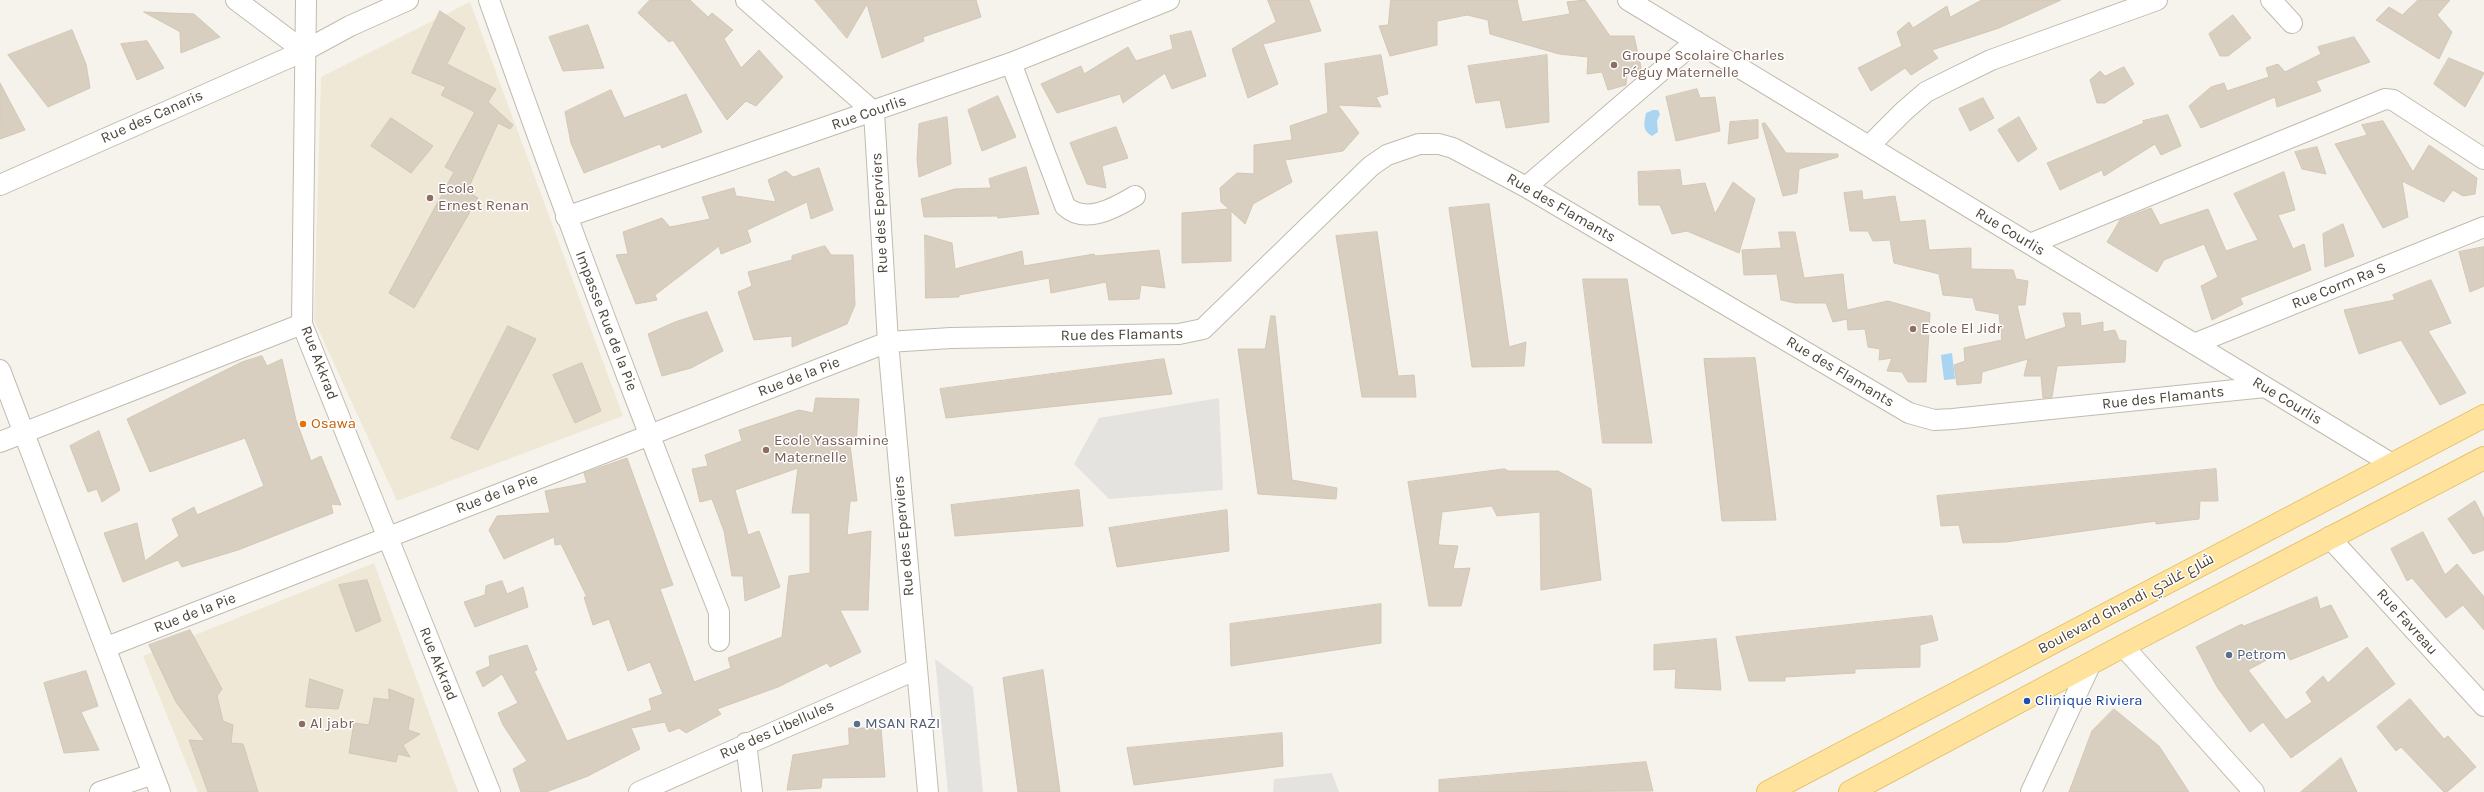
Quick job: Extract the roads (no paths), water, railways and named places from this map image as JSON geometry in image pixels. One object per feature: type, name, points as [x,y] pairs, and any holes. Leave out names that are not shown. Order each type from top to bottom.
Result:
[{"type":"main road","name":"Boulevard Ghandi شارع غاندي","points":[[1768,792],[2484,416]]},
{"type":"main road","points":[[1850,792],[2329,537],[2484,458]]},
{"type":"street","points":[[236,0],[304,51]]},
{"type":"street","name":"Rue Akkrad","points":[[306,0],[304,51],[302,324],[490,792]]},
{"type":"street","name":"Rue des Canaris","points":[[0,185],[304,51],[350,26],[408,0]]},
{"type":"street","name":"Impasse Rue de la Pie","points":[[489,0],[566,217],[649,436],[719,612],[719,642]]},
{"type":"street","points":[[746,0],[874,112]]},
{"type":"street","name":"Rue Courlis","points":[[566,217],[874,112],[1011,63],[1169,0]]},
{"type":"street","name":"Rue Courlis","points":[[1628,0],[2392,464]]},
{"type":"street","points":[[1869,146],[1904,111],[1926,92],[1940,84],[1991,60],[2157,0]]},
{"type":"street","points":[[2271,0],[2292,23]]},
{"type":"street","points":[[1526,187],[1696,41]]},
{"type":"street","points":[[1011,63],[1065,206],[1071,212],[1078,214],[1102,213],[1135,196]]},
{"type":"street","points":[[2030,244],[2385,99],[2398,104],[2484,159]]},
{"type":"street","name":"Rue des Eperviers","points":[[874,112],[888,342],[928,792]]},
{"type":"street","name":"Rue des Flamants","points":[[888,342],[951,338],[1179,334],[1198,331],[1216,318],[1371,166],[1393,152],[1419,144],[1438,144],[1453,148],[1526,187],[1909,413],[1934,420],[2265,387]]},
{"type":"street","name":"Rue Corm Ra S","points":[[2194,344],[2484,227]]},
{"type":"street","points":[[0,442],[302,324]]},
{"type":"street","name":"Rue de la Pie","points":[[107,647],[888,342]]},
{"type":"street","points":[[0,370],[76,574],[107,647],[157,783],[100,792]]},
{"type":"street","name":"Rue Favreau","points":[[2329,537],[2484,706]]},
{"type":"street","points":[[2123,646],[2254,792]]},
{"type":"street","points":[[2031,792],[2092,663]]},
{"type":"street","name":"Rue des Libellules","points":[[639,792],[746,743],[916,670]]},
{"type":"street","points":[[746,743],[752,792]]},
{"type":"water","points":[[1653,110],[1658,110],[1660,114],[1657,121],[1658,132],[1652,136],[1645,129],[1644,124],[1646,113]]},
{"type":"water","points":[[1952,353],[1955,379],[1944,380],[1941,355]]},
{"type":"place","name":"Groupe Scolaire Charles Péguy Maternelle","points":[[1614,65]]},
{"type":"place","name":"Ecole Ernest Renan","points":[[430,198]]},
{"type":"place","name":"Ecole El Jidr","points":[[1913,329]]},
{"type":"place","name":"Osawa","points":[[303,424]]},
{"type":"place","name":"Ecole Yassamine Maternelle","points":[[766,450]]},
{"type":"place","name":"Petrom","points":[[2229,655]]},
{"type":"place","name":"Clinique Riviera","points":[[2027,701]]},
{"type":"place","name":"Al jabr","points":[[302,724]]},
{"type":"place","name":"MSAN RAZI","points":[[857,724]]}]
